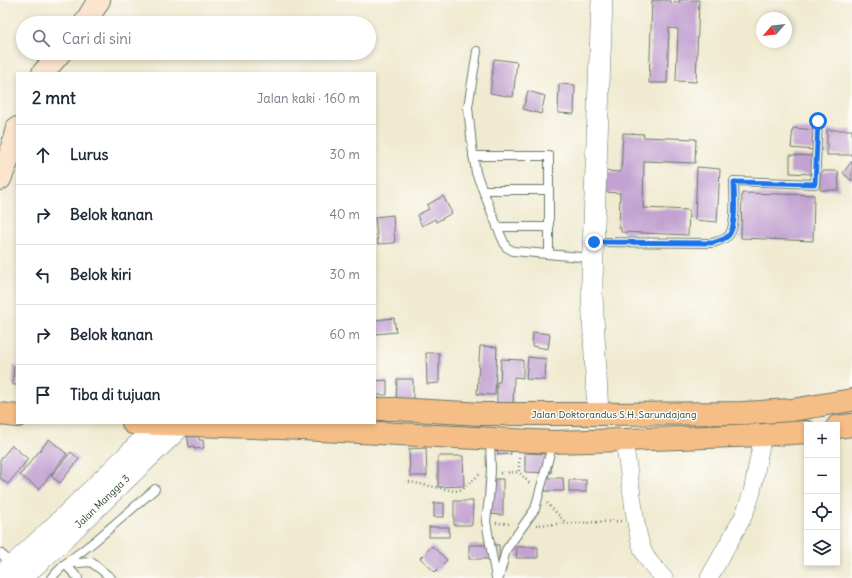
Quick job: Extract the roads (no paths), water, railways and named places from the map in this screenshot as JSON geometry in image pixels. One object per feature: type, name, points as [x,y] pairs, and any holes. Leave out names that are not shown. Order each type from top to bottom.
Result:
[{"type":"highway","name":"Jalan Doktorandus S.H. Sarundajang","points":[[376,409],[482,414],[743,413],[792,410],[852,400]]},
{"type":"highway","points":[[0,404],[16,405]]},
{"type":"highway","points":[[0,414],[16,416]]},
{"type":"highway","points":[[158,424],[275,425],[553,442],[804,432]]},
{"type":"highway","points":[[840,427],[852,425]]},
{"type":"main road","points":[[89,16],[99,0]]},
{"type":"main road","points":[[45,72],[54,60]]},
{"type":"main road","points":[[0,179],[10,155],[16,132]]},
{"type":"street","points":[[598,414],[592,296],[602,0]]},
{"type":"street","name":"Jalan Mangga 3","points":[[9,568],[77,505],[158,424]]},
{"type":"street","name":"Jalan Mangga 3","points":[[9,568],[58,544],[182,425]]},
{"type":"street","points":[[709,578],[743,517],[748,504],[752,492],[763,435]]},
{"type":"street","points":[[624,440],[633,506],[640,539],[648,559],[664,578]]},
{"type":"lane","points":[[477,51],[468,107],[476,173],[506,247],[513,251],[549,254],[712,243],[723,239],[730,233],[734,219],[734,182],[815,184],[818,121]]},
{"type":"lane","points":[[474,156],[548,156],[549,254]]},
{"type":"lane","points":[[483,190],[548,190]]},
{"type":"lane","points":[[497,226],[549,227]]},
{"type":"lane","points":[[490,439],[490,484],[486,521],[497,578]]},
{"type":"lane","points":[[497,578],[506,550],[535,509],[553,442]]},
{"type":"lane","points":[[51,578],[65,564],[95,541],[155,489]]},
{"type":"lane","points":[[65,564],[91,562],[111,578]]},
{"type":"lane","points":[[65,564],[78,578]]}]
